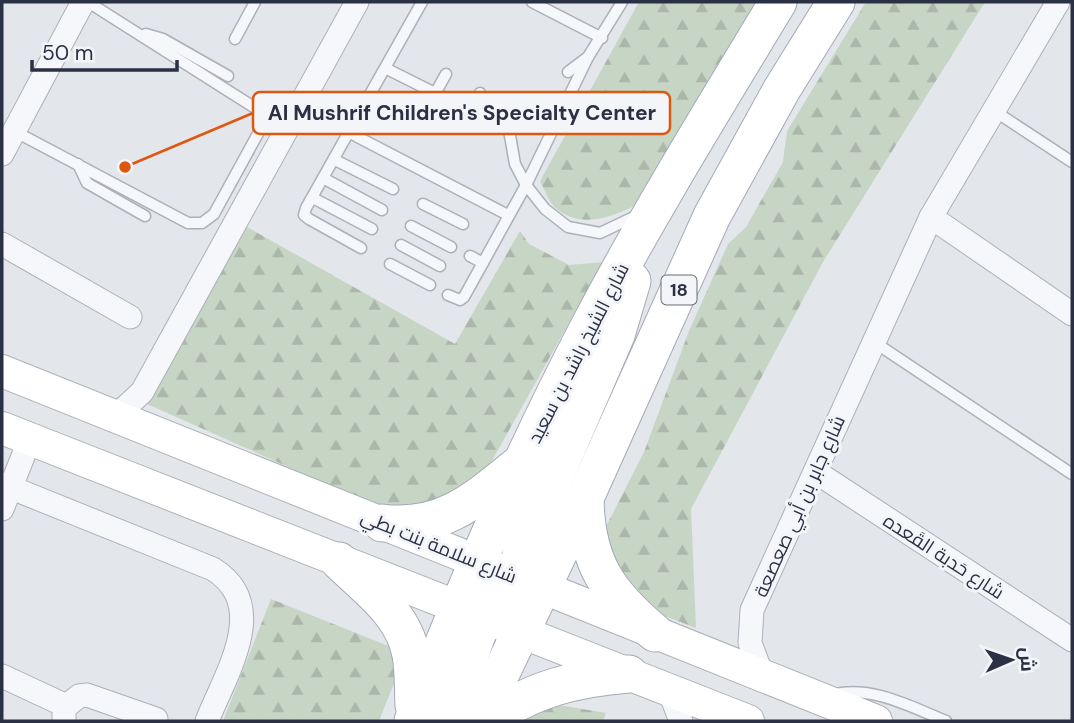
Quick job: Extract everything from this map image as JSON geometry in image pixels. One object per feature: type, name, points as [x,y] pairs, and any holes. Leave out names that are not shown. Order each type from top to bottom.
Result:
[{"type":"main road","name":"شارع الشيخ راشد بن سعيد","points":[[424,720],[470,613],[479,562],[523,461],[590,325],[655,206],[778,2]]},
{"type":"main road","name":"18","points":[[478,721],[522,631],[529,582],[584,498],[712,216],[782,89],[836,2]]},
{"type":"main road","points":[[529,582],[521,554],[616,335],[655,206]]},
{"type":"main road","name":"شارع سلامة بنت بطي","points":[[2,371],[876,721]]},
{"type":"main road","points":[[16,433],[748,721]]},
{"type":"main road","points":[[382,523],[408,526],[433,522],[484,492],[523,461]]},
{"type":"main road","points":[[584,498],[585,528],[591,554],[601,575],[616,597],[655,633]]},
{"type":"main road","points":[[339,561],[398,620],[412,656],[424,720]]},
{"type":"main road","points":[[488,721],[527,698],[561,683],[629,674]]},
{"type":"street","points":[[2,154],[86,2]]},
{"type":"street","points":[[115,417],[142,392],[357,2]]},
{"type":"street","name":"شارع جابر بن أبي صعصعة","points":[[762,675],[750,643],[752,610],[816,472],[872,340],[932,217],[992,110],[1061,6]]},
{"type":"street","points":[[932,217],[1072,314]]},
{"type":"street","points":[[2,244],[130,317]]},
{"type":"street","points":[[2,509],[16,433]]},
{"type":"street","name":"شارع حَدبة القَعده","points":[[816,472],[1072,640]]},
{"type":"street","points":[[6,485],[213,569],[231,584],[242,606],[243,630],[207,721]]},
{"type":"street","points":[[2,676],[53,697],[64,715],[79,696],[87,695],[156,719]]},
{"type":"street","points":[[669,690],[681,721]]},
{"type":"lane","points":[[14,131],[188,223],[202,223],[214,214],[261,128],[263,117],[257,107],[86,2]]},
{"type":"lane","points":[[235,39],[255,2]]},
{"type":"lane","points":[[361,248],[304,215],[422,2]]},
{"type":"lane","points":[[532,2],[602,38]]},
{"type":"lane","points":[[448,295],[460,300],[483,263],[526,185],[587,57],[602,38],[622,2]]},
{"type":"lane","points":[[141,34],[163,38],[228,76]]},
{"type":"lane","points":[[568,72],[587,57]]},
{"type":"lane","points":[[387,69],[509,130]]},
{"type":"lane","points":[[436,92],[446,74]]},
{"type":"lane","points":[[470,111],[480,93]]},
{"type":"lane","points":[[992,110],[1072,162]]},
{"type":"lane","points":[[518,114],[509,130],[515,164],[526,185],[545,209],[568,227],[596,233],[655,206]]},
{"type":"lane","points":[[350,133],[508,215]]},
{"type":"lane","points":[[335,160],[393,189]]},
{"type":"lane","points":[[78,164],[87,183],[145,216]]},
{"type":"lane","points":[[323,178],[382,211]]},
{"type":"lane","points":[[313,198],[372,229]]},
{"type":"lane","points":[[423,204],[463,225]]},
{"type":"lane","points":[[411,226],[451,247]]},
{"type":"lane","points":[[482,234],[494,240]]},
{"type":"lane","points":[[401,245],[440,266]]},
{"type":"lane","points":[[470,256],[483,263]]},
{"type":"lane","points":[[390,264],[430,285]]},
{"type":"lane","points":[[459,276],[471,283]]},
{"type":"lane","points":[[872,340],[1072,474]]},
{"type":"lane","points":[[818,698],[842,692],[868,693],[946,721]]},
{"type":"green space","points":[[639,2],[759,2],[643,202],[611,216],[590,220],[568,216],[552,204],[540,181]]},
{"type":"green space","points":[[866,2],[985,2],[823,262],[691,509],[696,628],[636,605],[596,546],[644,452],[689,331],[728,244],[746,227],[783,162],[787,131]]},
{"type":"green space","points":[[247,227],[455,344],[520,231],[529,244],[569,265],[603,262],[479,484],[403,518],[147,404]]},
{"type":"green space","points":[[271,599],[406,653],[379,721],[223,721]]},
{"type":"green space","points":[[547,703],[606,713],[603,721],[507,721]]},
{"type":"place","name":"Al Mushrif Children's Specialty Center","points":[[125,167]]}]
